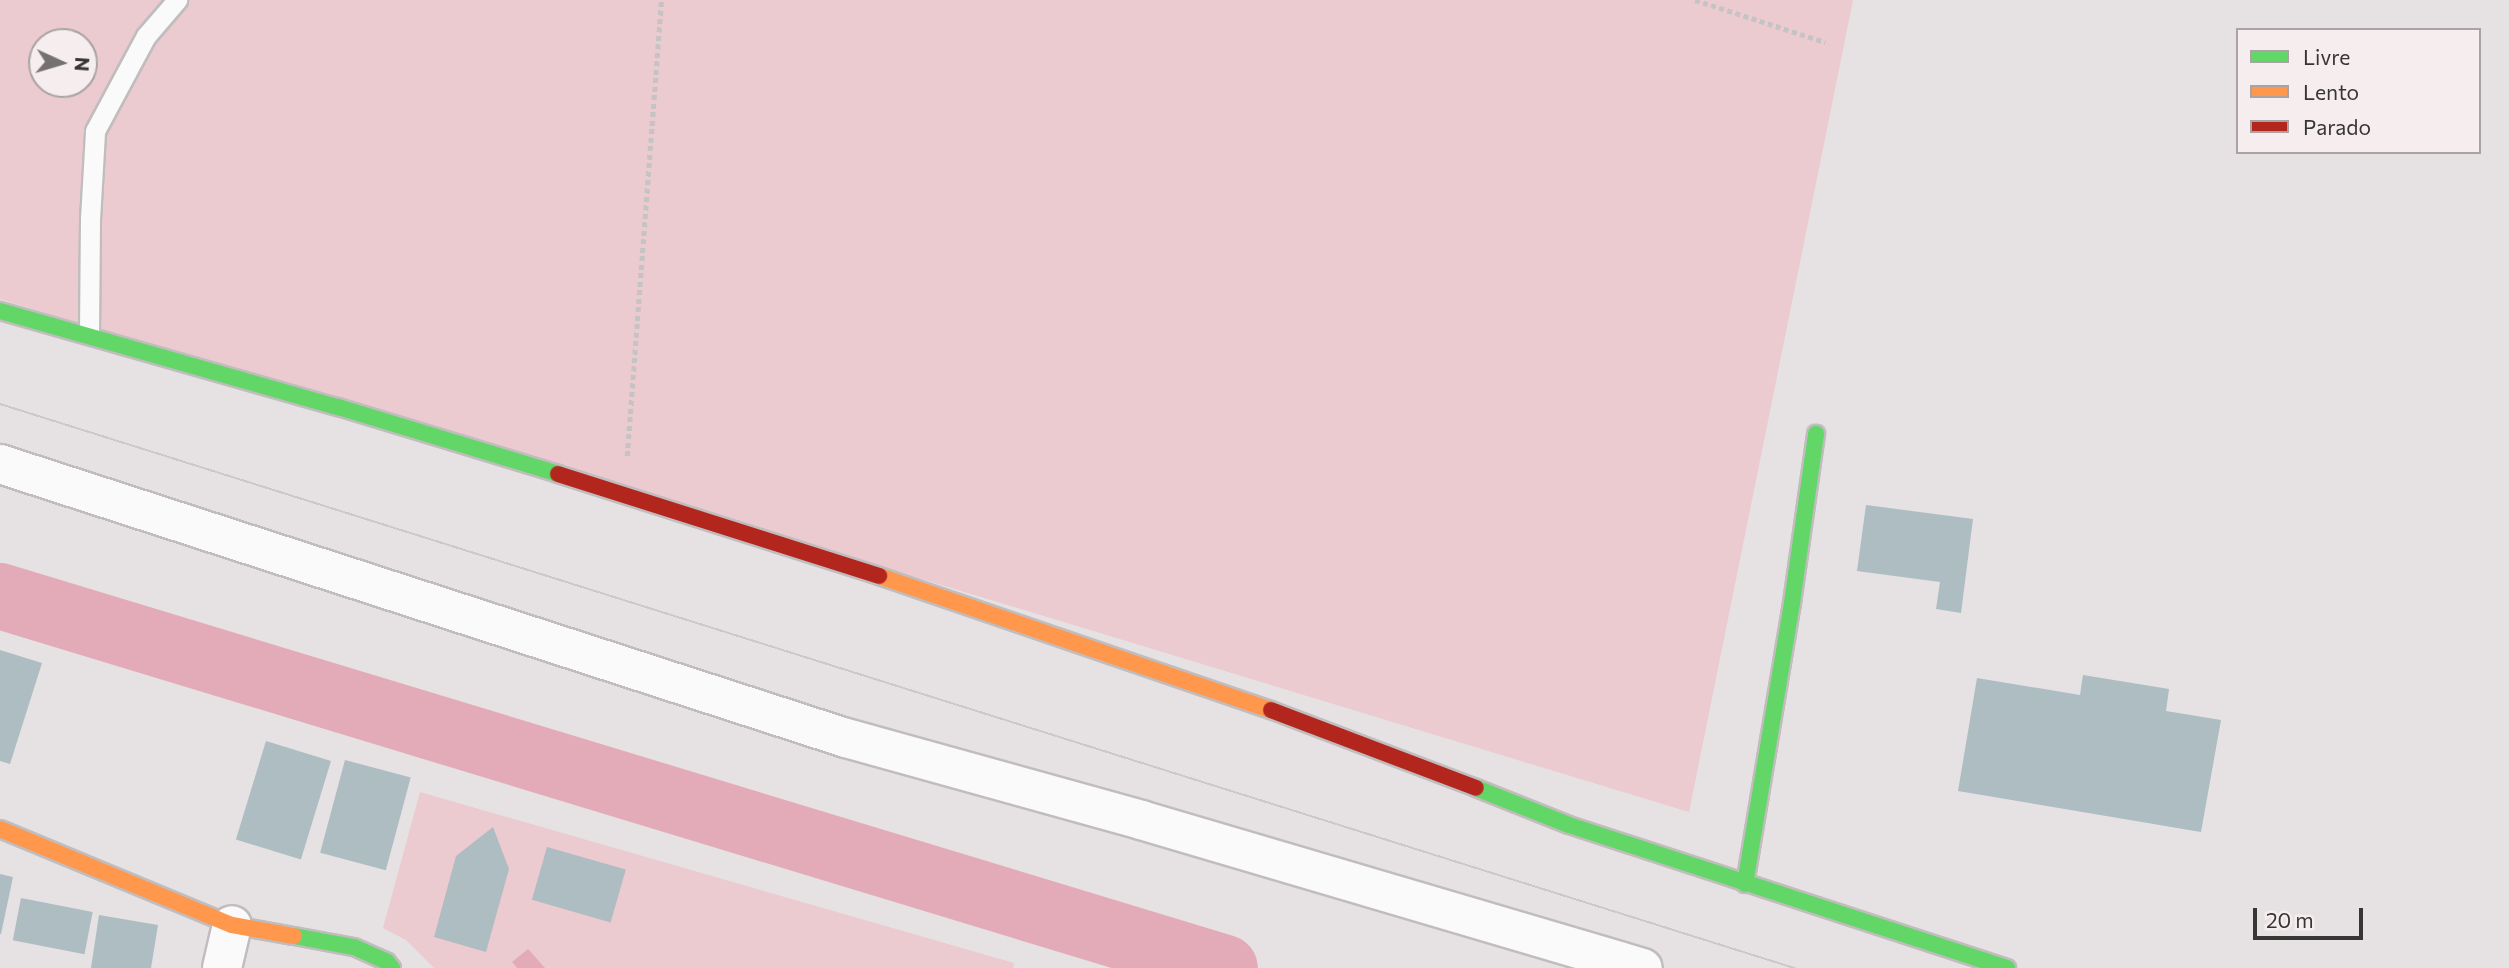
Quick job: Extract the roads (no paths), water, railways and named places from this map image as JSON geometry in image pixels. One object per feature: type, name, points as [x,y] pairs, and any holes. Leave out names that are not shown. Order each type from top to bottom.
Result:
[{"type":"street","points":[[0,311],[89,334],[789,545],[1332,731],[1569,825],[2007,968]]},
{"type":"street","points":[[1745,884],[1792,603],[1816,433]]},
{"type":"street","points":[[0,464],[846,738],[1141,820],[1643,968]]},
{"type":"street","points":[[0,829],[232,925],[354,947],[387,962],[392,968]]},
{"type":"street","points":[[222,968],[232,925]]},
{"type":"lane","points":[[89,334],[90,219],[95,131],[146,36],[177,0]]},
{"type":"waterway","points":[[0,596],[1225,968]]},
{"type":"tram line","points":[[0,404],[1794,968]]}]
